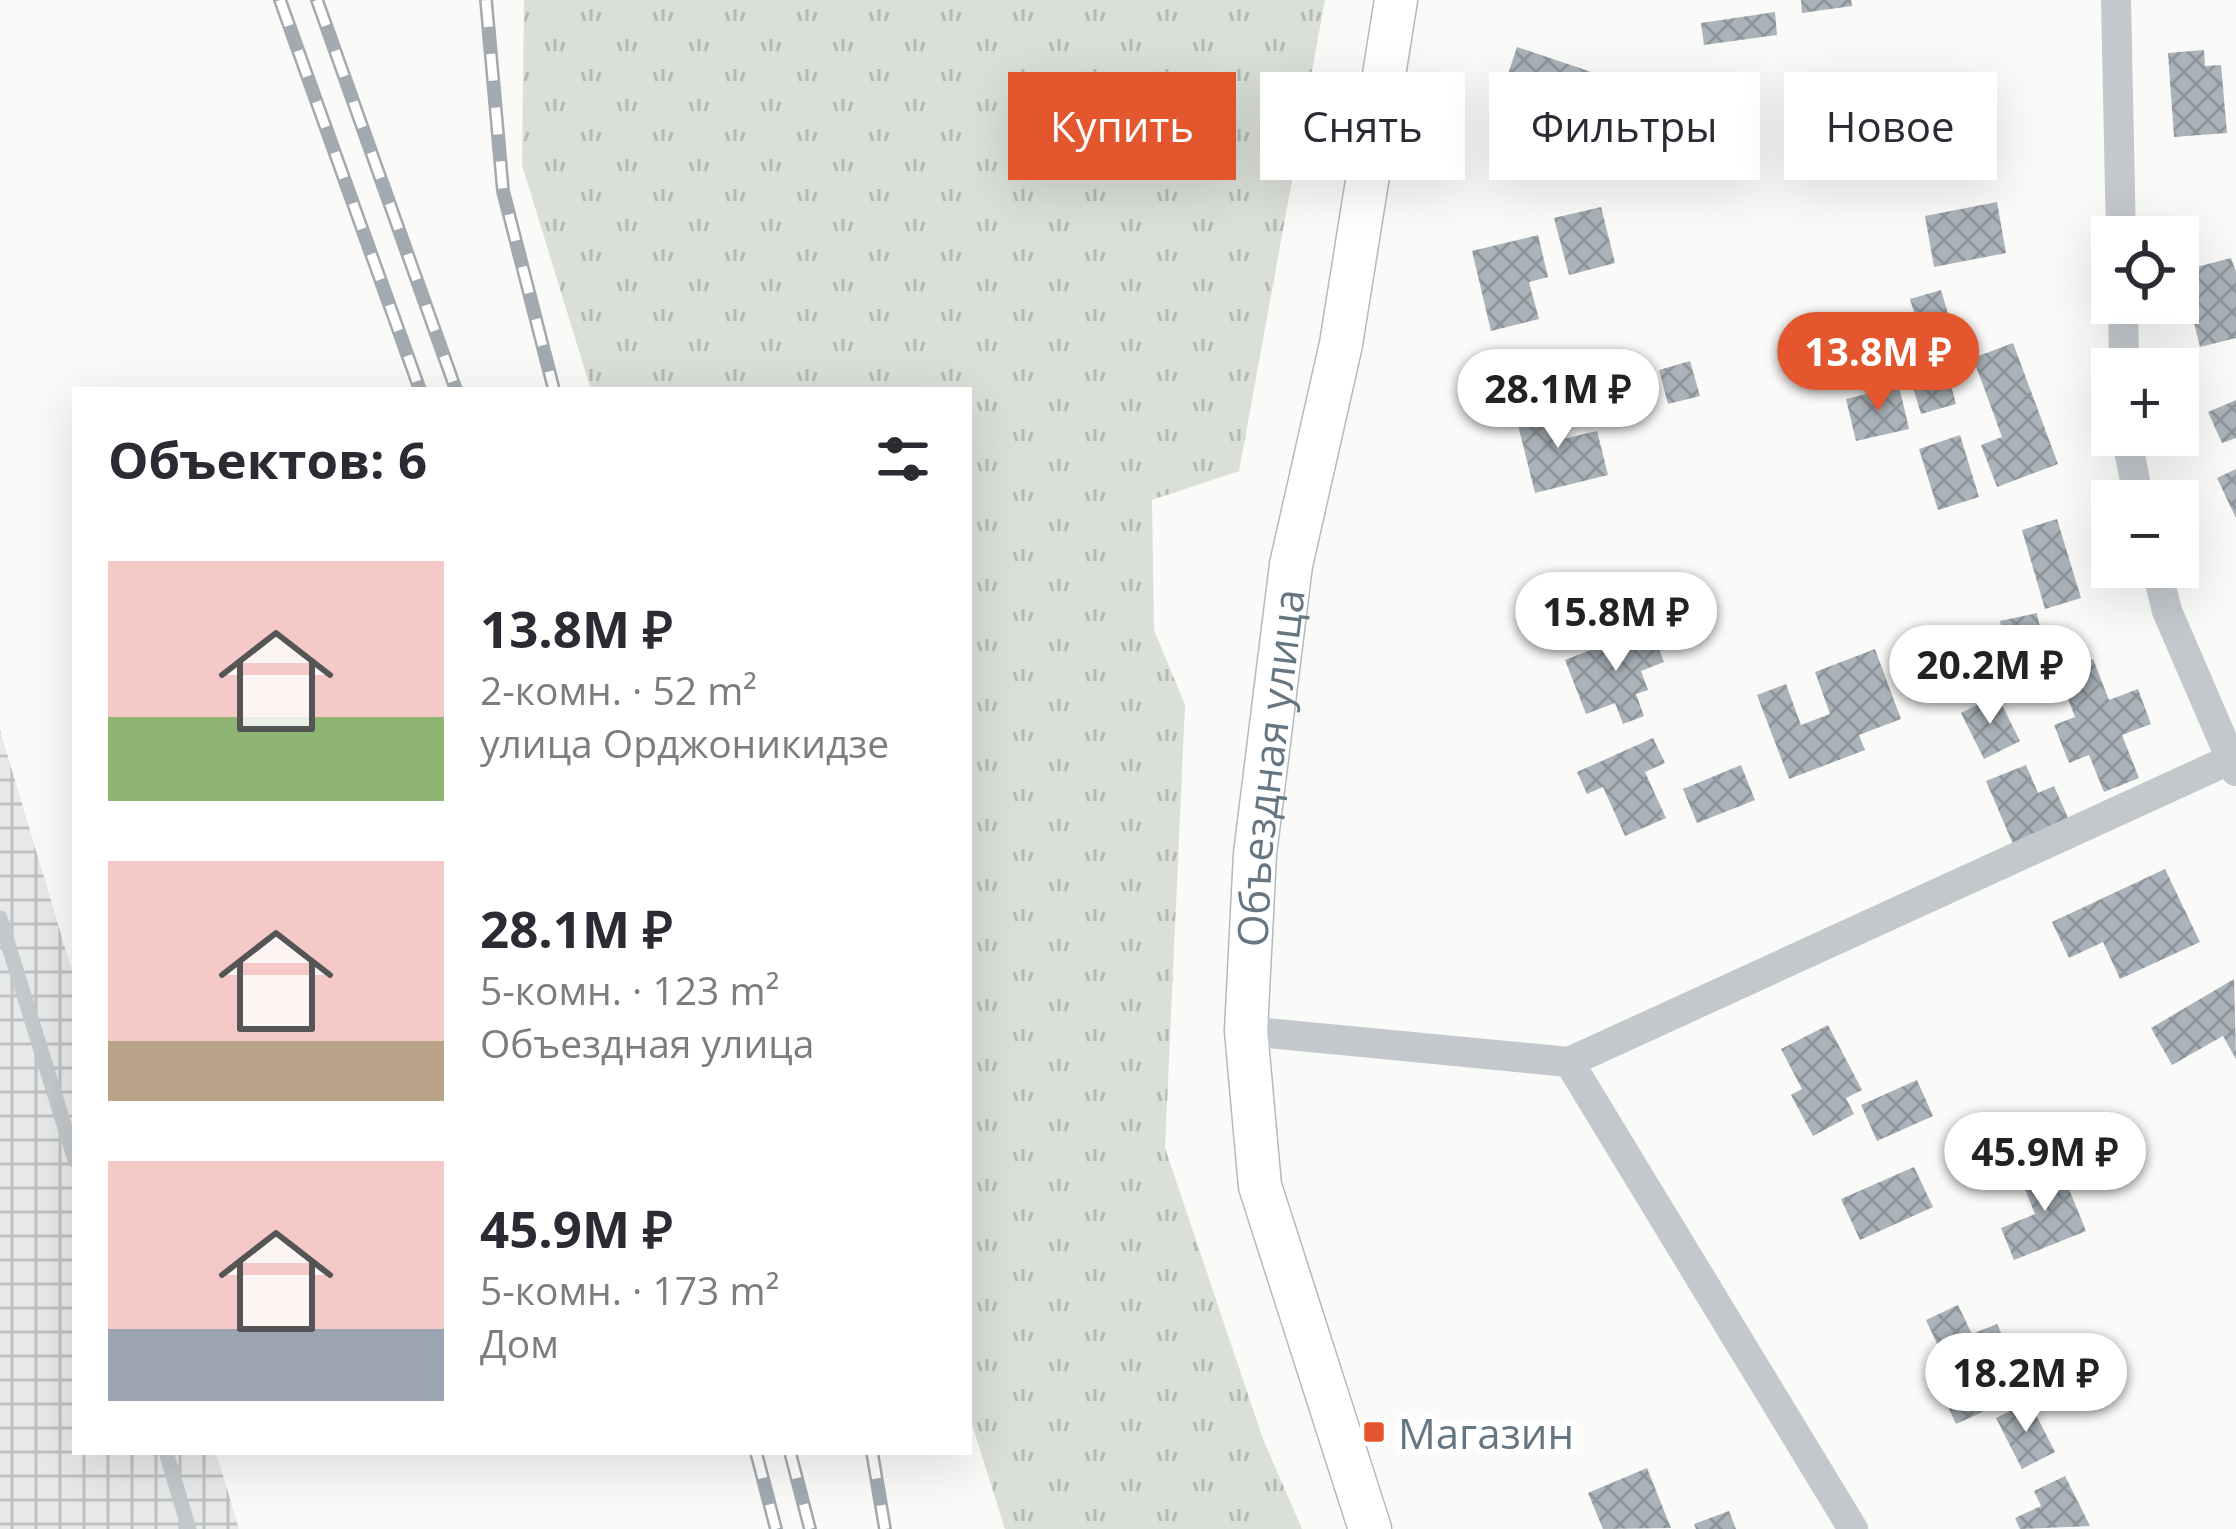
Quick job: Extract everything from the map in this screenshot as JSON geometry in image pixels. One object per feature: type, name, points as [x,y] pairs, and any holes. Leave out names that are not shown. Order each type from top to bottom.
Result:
[{"type":"street","name":"Объездная улица","points":[[1370,1529],[1260,1186],[1246,1031],[1256,854],[1291,565],[1341,344],[1396,0]]},
{"type":"street","points":[[2116,0],[2121,216]]},
{"type":"street","points":[[1246,1031],[1569,1062],[2232,765],[2161,588]]},
{"type":"street","points":[[1569,1062],[1853,1529]]},
{"type":"lane","points":[[0,917],[72,1150]]},
{"type":"lane","points":[[167,1455],[189,1529]]},
{"type":"shaded area","points":[[0,730],[72,971],[72,1455],[217,1455],[239,1529],[0,1529]]},
{"type":"green space","points":[[524,0],[1325,0],[1312,72],[1260,72],[1260,180],[1292,180],[1239,471],[1152,500],[1154,630],[1185,705],[1165,1148],[1263,1439],[1302,1529],[1005,1529],[972,1424],[972,387],[590,387],[522,165]]},
{"type":"building","points":[[1801,0],[1851,0],[1852,6],[1802,13]]},
{"type":"building","points":[[1775,12],[1777,35],[1704,45],[1701,23]]},
{"type":"building","points":[[1517,47],[1591,72],[1509,72]]},
{"type":"building","points":[[2204,50],[2205,66],[2221,65],[2227,133],[2174,137],[2168,53]]},
{"type":"building","points":[[1997,202],[2006,253],[1934,267],[1925,216]]},
{"type":"building","points":[[1601,207],[1615,263],[1569,275],[1554,218]]},
{"type":"building","points":[[1538,235],[1548,277],[1529,282],[1539,319],[1491,331],[1472,251]]},
{"type":"building","points":[[2231,258],[2236,272],[2236,338],[2200,347],[2194,324],[2199,324],[2199,266]]},
{"type":"building","points":[[1941,290],[1949,317],[1918,326],[1910,299]]},
{"type":"building","points":[[2013,343],[2058,464],[1997,487],[1981,445],[2002,437],[1973,358]]},
{"type":"building","points":[[1690,361],[1700,396],[1668,404],[1659,370]]},
{"type":"building","points":[[1947,371],[1956,404],[1921,414],[1911,381]]},
{"type":"building","points":[[1899,386],[1909,429],[1856,441],[1846,399]]},
{"type":"building","points":[[2236,400],[2236,438],[2222,443],[2208,412]]},
{"type":"building","points":[[1554,404],[1563,439],[1597,431],[1608,475],[1535,493],[1515,413]]},
{"type":"building","points":[[1960,435],[1979,497],[1938,510],[1919,449]]},
{"type":"building","points":[[2236,469],[2236,518],[2217,478]]},
{"type":"building","points":[[2057,519],[2081,598],[2045,609],[2022,530]]},
{"type":"building","points":[[2037,613],[2048,668],[2011,676],[2000,621]]},
{"type":"building","points":[[1650,627],[1664,662],[1641,671],[1648,690],[1636,694],[1644,716],[1623,724],[1615,703],[1586,714],[1565,660]]},
{"type":"building","points":[[1875,649],[1901,719],[1859,735],[1865,750],[1789,779],[1757,695],[1786,684],[1801,725],[1830,714],[1815,672]]},
{"type":"building","points":[[2093,659],[2109,700],[2138,689],[2151,724],[2122,735],[2139,778],[2104,792],[2089,755],[2069,763],[2054,725],[2075,717],[2058,673]]},
{"type":"building","points":[[1997,695],[2020,741],[1984,759],[1961,713]]},
{"type":"building","points":[[1653,738],[1665,763],[1645,772],[1666,818],[1625,836],[1603,787],[1587,794],[1577,772]]},
{"type":"building","points":[[1741,765],[1755,800],[1697,823],[1683,789]]},
{"type":"building","points":[[2026,765],[2038,793],[2054,786],[2069,820],[2013,844],[1986,781]]},
{"type":"building","points":[[2165,869],[2200,942],[2120,979],[2103,942],[2069,958],[2052,922]]},
{"type":"building","points":[[2234,979],[2236,1059],[2223,1036],[2172,1065],[2151,1028]]},
{"type":"building","points":[[1828,1025],[1862,1090],[1846,1098],[1854,1114],[1813,1136],[1791,1095],[1802,1089],[1781,1049]]},
{"type":"building","points":[[1917,1080],[1933,1116],[1877,1141],[1861,1105]]},
{"type":"building","points":[[2105,1112],[2119,1141],[2084,1157],[2070,1128]]},
{"type":"building","points":[[2058,1162],[2086,1231],[2014,1260],[2001,1228],[2035,1214],[2020,1177]]},
{"type":"building","points":[[1914,1167],[1933,1207],[1860,1240],[1841,1199]]},
{"type":"building","points":[[1958,1305],[1972,1334],[1997,1324],[2028,1391],[1956,1424],[1944,1398],[1959,1391],[1926,1320]]},
{"type":"building","points":[[2029,1401],[2055,1452],[2022,1469],[1996,1418]]},
{"type":"building","points":[[1647,1468],[1671,1528],[1603,1529],[1588,1493]]},
{"type":"building","points":[[2065,1476],[2090,1526],[2020,1529],[2015,1518],[2041,1506],[2034,1491]]},
{"type":"building","points":[[1729,1511],[1736,1529],[1696,1529],[1694,1524]]},
{"type":"railway","points":[[280,0],[419,387]]},
{"type":"railway","points":[[317,0],[455,387]]},
{"type":"railway","points":[[486,0],[503,191],[553,387]]},
{"type":"railway","points":[[757,1455],[776,1529]]},
{"type":"railway","points":[[791,1455],[810,1529]]},
{"type":"railway","points":[[873,1455],[885,1529]]},
{"type":"place","name":"Магазин","points":[[1374,1432]]}]
